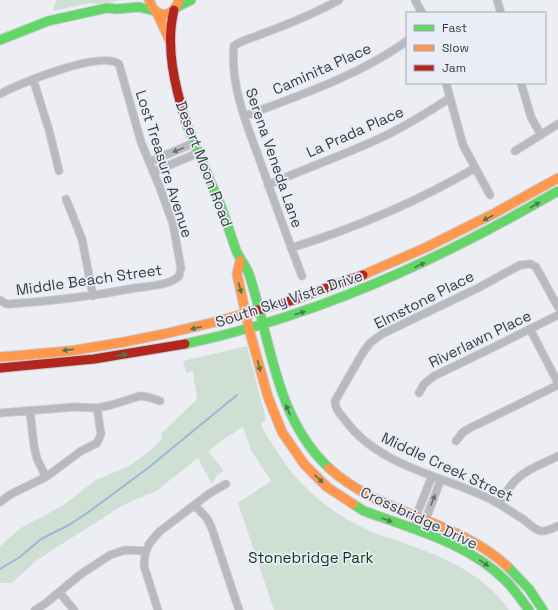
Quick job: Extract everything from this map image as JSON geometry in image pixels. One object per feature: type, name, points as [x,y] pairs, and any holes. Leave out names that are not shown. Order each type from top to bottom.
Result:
[{"type":"street","points":[[107,8],[116,3],[134,0]]},
{"type":"street","name":"Desert Moon Road","points":[[149,0],[152,8],[163,23],[165,32],[170,41]]},
{"type":"street","points":[[0,40],[48,21],[74,14],[107,8],[116,9],[138,7],[166,14],[177,6],[191,0]]},
{"type":"street","name":"Serena Veneda Lane","points":[[302,276],[268,185],[245,116],[233,69],[234,46],[238,42],[254,38],[293,22],[339,0]]},
{"type":"street","points":[[415,0],[421,12]]},
{"type":"street","points":[[497,0],[501,12]]},
{"type":"street","name":"Desert Moon Road","points":[[177,6],[171,22],[172,31],[170,41],[178,97],[184,118],[222,210],[240,261],[248,272],[258,311]]},
{"type":"street","name":"Caminita Place","points":[[245,116],[366,66],[406,42]]},
{"type":"street","name":"Lost Treasure Avenue","points":[[33,79],[57,70],[108,60],[116,62],[121,68],[133,119],[169,212],[181,268],[179,276]]},
{"type":"street","points":[[0,94],[33,79],[49,130],[59,171]]},
{"type":"street","points":[[446,84],[463,145],[490,195]]},
{"type":"street","points":[[521,84],[531,117],[541,135]]},
{"type":"street","name":"La Prada Place","points":[[268,185],[390,133],[450,98]]},
{"type":"street","points":[[515,151],[558,124]]},
{"type":"street","points":[[149,162],[194,143]]},
{"type":"street","points":[[153,172],[198,153]]},
{"type":"street","points":[[292,248],[335,234],[421,198],[475,168]]},
{"type":"street","name":"South Sky Vista Drive","points":[[0,357],[123,343],[178,332],[247,315],[331,288],[410,256],[495,215],[558,178]]},
{"type":"street","name":"South Sky Vista Drive","points":[[0,368],[49,364],[122,355],[190,343],[262,325],[325,305],[395,277],[484,233],[558,192]]},
{"type":"street","points":[[66,198],[82,239],[93,296]]},
{"type":"street","name":"Desert Moon Road","points":[[240,261],[237,274],[247,315]]},
{"type":"street","name":"Elmstone Place","points":[[335,401],[362,354],[370,343],[382,334],[478,288],[520,265],[531,264],[538,269],[558,307]]},
{"type":"street","name":"Middle Beach Street","points":[[1,301],[10,304],[93,296],[171,281],[179,276]]},
{"type":"street","name":"Crossbridge Drive","points":[[258,311],[286,406],[293,422],[311,448],[325,464],[347,484],[374,499],[471,541],[500,560],[525,585],[543,610]]},
{"type":"street","name":"Riverlawn Place","points":[[419,393],[424,384],[434,376],[558,314]]},
{"type":"street","name":"Crossbridge Drive","points":[[247,315],[249,329],[272,410],[282,432],[304,464],[327,487],[354,505],[372,514],[464,550],[482,561],[507,582],[529,610]]},
{"type":"street","points":[[456,441],[463,432],[470,428],[558,384],[530,329]]},
{"type":"street","points":[[0,413],[74,407],[97,408],[119,403],[136,396],[144,396],[160,401]]},
{"type":"street","name":"Middle Creek Street","points":[[335,401],[337,409],[350,427],[369,445],[392,459],[432,476],[464,487],[499,504],[534,528],[541,531],[558,526]]},
{"type":"street","points":[[0,502],[11,494],[46,477],[76,454],[95,445],[99,441],[101,434],[97,408]]},
{"type":"street","points":[[30,411],[34,446],[46,477]]},
{"type":"street","points":[[499,504],[511,485],[520,476],[558,456]]},
{"type":"street","points":[[411,529],[432,476]]},
{"type":"street","points":[[421,532],[441,479]]},
{"type":"street","points":[[158,610],[146,572],[144,560],[149,544],[155,535],[195,506],[210,493],[226,484]]},
{"type":"street","points":[[195,506],[206,517],[211,526],[239,610]]},
{"type":"street","points":[[35,610],[46,603],[81,574],[110,555],[125,550],[146,552]]},
{"type":"street","points":[[59,592],[74,610]]},
{"type":"green space","points":[[57,0],[121,0],[99,4],[90,3],[53,11]]},
{"type":"green space","name":"Stonebridge Park","points":[[247,346],[266,419],[261,424],[292,473],[302,484],[320,501],[361,527],[434,555],[462,568],[487,586],[499,597],[509,610],[274,610],[238,503],[271,481],[251,450],[243,427],[208,451],[224,471],[217,475],[212,484],[198,458],[156,491],[123,505],[37,560],[12,583],[0,583],[0,546],[21,528],[62,506],[96,480],[129,466],[151,450],[162,439],[161,434],[197,399],[193,371],[186,373],[183,361]]},
{"type":"waterway","points":[[0,569],[20,557],[41,539],[69,525],[90,511],[148,468],[237,395]]},
{"type":"traffic: fast","points":[[177,7],[191,0]]},
{"type":"traffic: fast","points":[[0,40],[48,21],[107,8],[117,9],[139,7],[155,11]]},
{"type":"traffic: fast","points":[[186,122],[222,209],[236,250],[249,274],[277,377],[286,402],[297,426],[311,448],[329,468]]},
{"type":"traffic: fast","points":[[185,344],[283,318],[378,282],[469,240],[558,191]]},
{"type":"traffic: fast","points":[[353,504],[364,511],[439,538],[475,557],[506,581],[529,610]]},
{"type":"traffic: fast","points":[[507,566],[529,589],[543,610]]},
{"type":"traffic: slow","points":[[149,0],[154,10],[164,15],[174,10],[179,0]]},
{"type":"traffic: slow","points":[[157,13],[170,41]]},
{"type":"traffic: slow","points":[[363,275],[427,247],[493,214],[558,178]]},
{"type":"traffic: slow","points":[[240,261],[237,274],[249,329],[268,397],[282,432],[304,464],[327,487],[353,504]]},
{"type":"traffic: slow","points":[[0,357],[76,350],[166,334],[255,311]]},
{"type":"traffic: slow","points":[[329,468],[349,484],[371,497],[465,537],[487,550],[507,566]]},
{"type":"traffic: jam","points":[[174,10],[171,24],[172,67],[186,122]]},
{"type":"traffic: jam","points":[[255,311],[290,301],[363,275]]},
{"type":"traffic: jam","points":[[0,368],[94,359],[185,344]]}]
